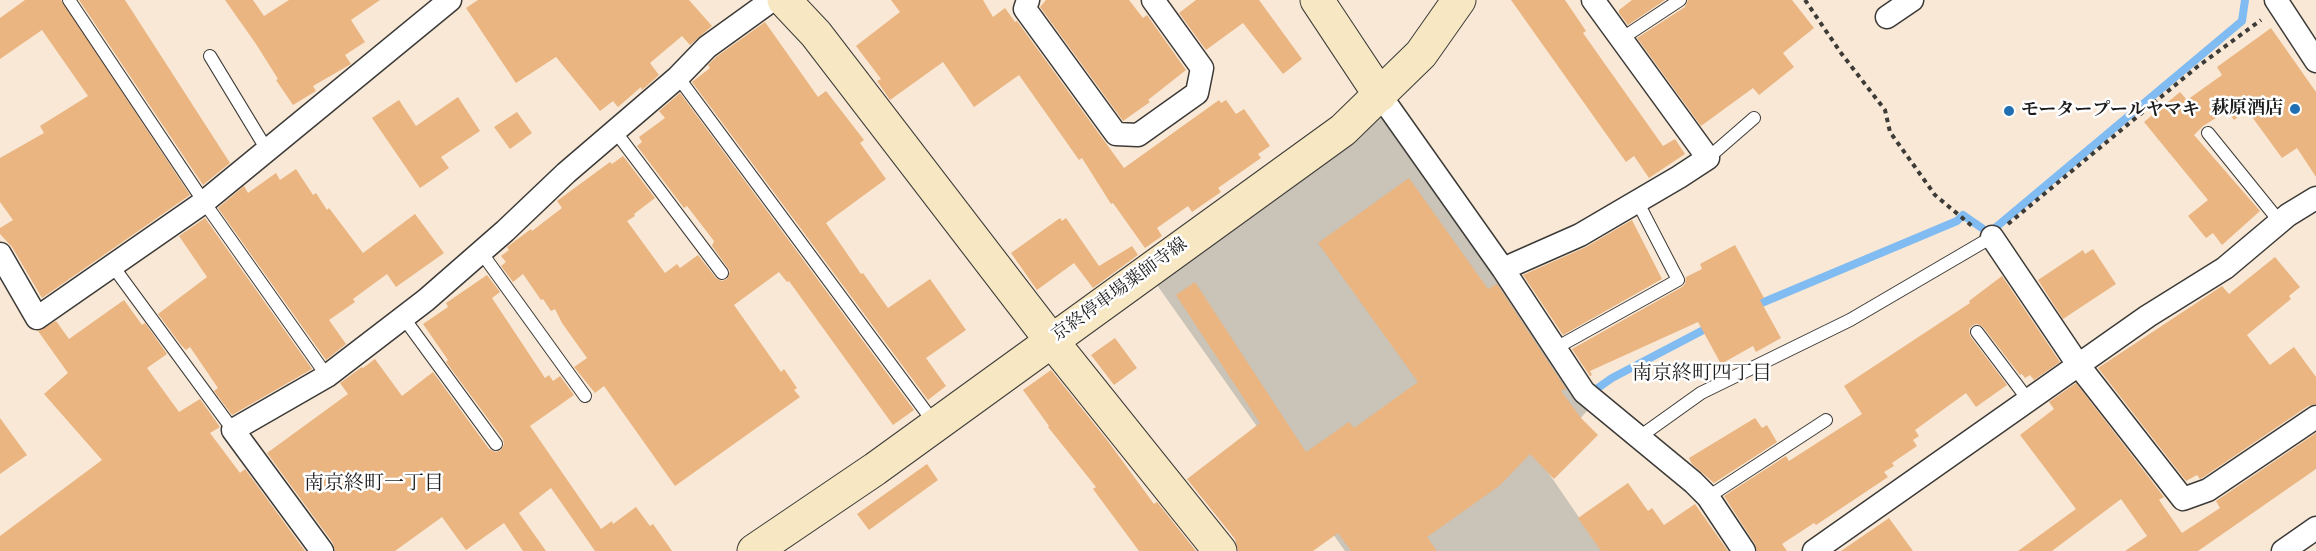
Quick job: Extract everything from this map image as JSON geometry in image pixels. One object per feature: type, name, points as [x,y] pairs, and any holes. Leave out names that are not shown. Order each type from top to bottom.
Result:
[{"type":"main road","points":[[784,0],[816,34],[1052,340],[1220,551]]},
{"type":"main road","points":[[1317,0],[1380,95]]},
{"type":"main road","name":"京終停車場薬師寺線","points":[[754,551],[875,469],[1343,130],[1421,54],[1459,0]]},
{"type":"street","points":[[0,254],[37,318],[204,202],[450,0]]},
{"type":"street","points":[[322,551],[233,430],[327,376],[403,318],[678,77],[707,47],[772,0]]},
{"type":"street","points":[[1028,0],[1025,9],[1116,134],[1138,135],[1197,93],[1202,68],[1153,0]]},
{"type":"street","points":[[1503,269],[1580,235],[1708,158],[1593,0]]},
{"type":"street","points":[[1887,17],[1911,0]]},
{"type":"street","points":[[2278,3],[2316,61]]},
{"type":"street","points":[[1380,95],[1503,269],[1584,392],[1693,482],[1708,497],[1744,551]]},
{"type":"street","points":[[1814,551],[2148,316],[2225,268],[2280,222],[2316,198]]},
{"type":"street","points":[[1992,237],[2079,366],[2183,499],[2208,490],[2316,417]]},
{"type":"street","points":[[2283,551],[2316,528]]},
{"type":"lane","points":[[69,0],[204,202],[327,376]]},
{"type":"lane","points":[[1621,39],[1680,0]]},
{"type":"lane","points":[[210,56],[267,150]]},
{"type":"lane","points":[[678,77],[935,424]]},
{"type":"lane","points":[[1708,158],[1754,118]]},
{"type":"lane","points":[[615,131],[722,273]]},
{"type":"lane","points":[[2208,133],[2280,222]]},
{"type":"lane","points":[[1554,348],[1678,280],[1637,201]]},
{"type":"lane","points":[[1638,438],[1701,393],[1850,320],[1992,237]]},
{"type":"lane","points":[[481,252],[585,396]]},
{"type":"lane","points":[[112,265],[233,430]]},
{"type":"lane","points":[[403,318],[496,444]]},
{"type":"lane","points":[[1977,332],[2029,401]]},
{"type":"lane","points":[[1708,497],[1826,420]]},
{"type":"path","points":[[1805,0],[1841,53],[1885,110],[1890,132],[1935,195],[1967,223],[1992,237],[2278,3]]},
{"type":"shaded area","points":[[1382,112],[1587,411],[1541,462],[1602,551],[1345,551],[1157,285],[1299,183]]},
{"type":"building","points":[[25,0],[61,0],[190,195],[42,298],[12,247],[0,234],[0,228],[13,220],[0,202],[0,158],[44,133],[40,126],[88,96],[42,30],[0,59],[0,18]]},
{"type":"building","points":[[79,0],[125,0],[230,163],[203,185]]},
{"type":"building","points":[[225,0],[253,0],[264,16],[289,0],[380,0],[351,20],[365,42],[345,55],[351,64],[313,86],[316,91],[293,105],[256,44]]},
{"type":"building","points":[[478,0],[689,0],[712,26],[690,45],[682,36],[650,63],[659,75],[618,107],[613,101],[600,111],[556,57],[516,83],[466,8]]},
{"type":"building","points":[[891,0],[983,0],[993,17],[1005,8],[1015,22],[1017,21],[1124,168],[1219,100],[1221,103],[1226,100],[1236,114],[1244,109],[1270,146],[1258,154],[1261,158],[1218,188],[1221,192],[1192,212],[1188,206],[1157,228],[1162,236],[1145,248],[1113,203],[1111,204],[1082,158],[1079,160],[1019,75],[974,107],[943,62],[890,100],[877,81],[881,79],[856,46],[900,12]]},
{"type":"building","points":[[1046,0],[1129,0],[1143,18],[1147,15],[1186,70],[1148,100],[1150,102],[1123,121],[1040,7]]},
{"type":"building","points":[[1196,0],[1259,0],[1302,59],[1283,74],[1243,23],[1206,50],[1179,13]]},
{"type":"building","points":[[1511,0],[1565,0],[1586,31],[1583,33],[1663,146],[1675,139],[1685,154],[1649,178],[1634,156],[1626,162]]},
{"type":"building","points":[[1632,0],[1665,0],[1628,25],[1619,10]]},
{"type":"building","points":[[1688,0],[1792,0],[1814,28],[1783,53],[1794,67],[1759,95],[1753,88],[1701,126],[1637,38],[1685,7]]},
{"type":"building","points":[[765,22],[818,97],[826,91],[864,140],[860,143],[886,179],[826,223],[888,308],[930,279],[966,330],[926,358],[946,386],[928,400],[692,82],[710,68],[708,65],[716,57]]},
{"type":"building","points":[[2271,28],[2316,92],[2316,177],[2297,148],[2282,158],[2247,110],[2234,120],[2227,111],[2203,126],[2194,135],[2260,211],[2222,245],[2213,233],[2206,238],[2188,216],[2208,200],[2144,122],[2180,92],[2187,100],[2222,75],[2217,67]]},
{"type":"building","points":[[680,93],[914,410],[893,425],[789,281],[787,282],[779,272],[734,305],[781,372],[784,369],[797,388],[794,390],[800,397],[675,486],[604,386],[595,393],[574,367],[587,358],[555,309],[551,311],[523,274],[513,282],[501,266],[506,262],[501,256],[509,250],[507,247],[562,208],[557,201],[610,162],[612,164],[623,156],[655,198],[627,221],[665,273],[677,264],[680,268],[698,255],[716,278],[722,281],[727,279],[730,271],[712,246],[714,241],[687,206],[684,208],[637,146],[642,142],[639,137],[665,118],[659,111]]},
{"type":"building","points":[[458,97],[480,131],[441,157],[449,168],[420,188],[372,118],[399,100],[416,126]]},
{"type":"building","points":[[517,112],[532,133],[510,149],[494,127]]},
{"type":"building","points":[[296,169],[313,195],[316,193],[327,210],[329,208],[363,253],[415,214],[444,253],[396,287],[387,274],[353,299],[355,302],[329,320],[346,344],[326,360],[218,208],[244,186],[248,193],[276,173],[280,180]]},
{"type":"building","points":[[1409,178],[1488,289],[1497,284],[1566,389],[1561,391],[1581,418],[1598,435],[1554,479],[1530,454],[1499,486],[1427,537],[1437,551],[1351,551],[1338,533],[1313,551],[1238,551],[1235,539],[1187,479],[1260,423],[1176,295],[1195,282],[1306,452],[1349,422],[1354,428],[1418,382],[1318,243]]},
{"type":"building","points":[[205,218],[312,369],[232,415],[214,391],[218,388],[190,347],[186,350],[181,345],[158,314],[207,277],[179,236]]},
{"type":"building","points":[[1060,218],[1062,221],[1066,218],[1099,266],[1132,246],[1138,255],[1093,288],[1074,263],[1037,290],[1011,253]]},
{"type":"building","points":[[1632,220],[1662,279],[1563,335],[1523,275],[1586,247]]},
{"type":"building","points":[[1735,245],[1764,298],[1760,300],[1781,338],[1756,352],[1753,346],[1721,364],[1698,322],[1590,371],[1592,375],[1590,376],[1572,349],[1682,287],[1686,277],[1702,269],[1700,264]]},
{"type":"building","points":[[2093,249],[2116,284],[2063,319],[2038,280],[2083,250],[2085,254]]},
{"type":"building","points":[[2275,257],[2300,287],[2289,296],[2291,299],[2247,335],[2270,365],[2294,347],[2316,377],[2316,404],[2308,406],[2202,478],[2200,479],[2197,475],[2186,481],[2098,368],[2222,286],[2229,294]]},
{"type":"building","points":[[487,275],[500,292],[492,298],[545,378],[549,375],[553,381],[560,376],[574,395],[530,426],[601,529],[612,521],[613,524],[636,507],[650,526],[653,524],[672,551],[595,551],[551,488],[519,513],[546,551],[523,551],[504,523],[466,550],[442,517],[395,551],[335,551],[333,543],[267,453],[348,394],[340,383],[375,359],[402,396],[433,372],[489,449],[496,452],[501,450],[504,444],[503,439],[446,362],[448,360],[423,324],[448,307],[446,303]]},
{"type":"building","points":[[2002,276],[2060,362],[2034,380],[2030,375],[2025,378],[2022,374],[2020,375],[1983,327],[1973,325],[1969,329],[1970,336],[2007,385],[1976,407],[1966,393],[1915,430],[1919,436],[1913,440],[1917,446],[1892,463],[1894,466],[1884,472],[1888,477],[1816,525],[1814,523],[1782,544],[1787,551],[1757,551],[1755,544],[1724,496],[1786,456],[1789,461],[1862,414],[1844,386],[1970,303],[1969,301]]},
{"type":"building","points":[[124,300],[142,325],[145,323],[167,354],[147,368],[179,412],[200,399],[220,427],[210,433],[240,473],[245,469],[305,551],[0,551],[0,536],[102,460],[44,394],[68,373],[38,331],[56,321],[69,339]]},
{"type":"building","points":[[1115,338],[1137,368],[1114,385],[1091,355]]},
{"type":"building","points":[[1051,370],[1154,504],[1157,502],[1196,551],[1139,551],[1093,489],[1096,487],[1048,427],[1023,390]]},
{"type":"building","points":[[2076,383],[2164,497],[2159,500],[2182,533],[2220,508],[2216,501],[2316,433],[2316,469],[2198,551],[2125,551],[2147,536],[2121,499],[2052,551],[2018,551],[2076,509],[2020,435],[2054,409],[2049,402]]},
{"type":"building","points":[[0,418],[27,455],[0,474]]},
{"type":"building","points":[[1755,418],[1762,428],[1767,425],[1777,442],[1714,483],[1692,464],[1689,458]]},
{"type":"building","points":[[927,464],[938,480],[869,530],[857,514]]},
{"type":"building","points":[[1628,483],[1648,511],[1652,508],[1664,525],[1695,504],[1728,551],[1601,551],[1578,518]]},
{"type":"building","points":[[1889,518],[1913,551],[1841,551]]},
{"type":"waterway","points":[[1752,307],[1957,221],[1963,215],[1989,233],[2242,21],[2245,0]]},
{"type":"waterway","points":[[1595,390],[1612,378],[1711,326]]},
{"type":"place","name":"萩原酒店","points":[[2295,109]]},
{"type":"place","name":"モータープールヤマキ","points":[[2009,111]]},
{"type":"district","name":"南京終町四丁目","points":[[1702,374]]},
{"type":"district","name":"南京終町一丁目","points":[[374,484]]}]
